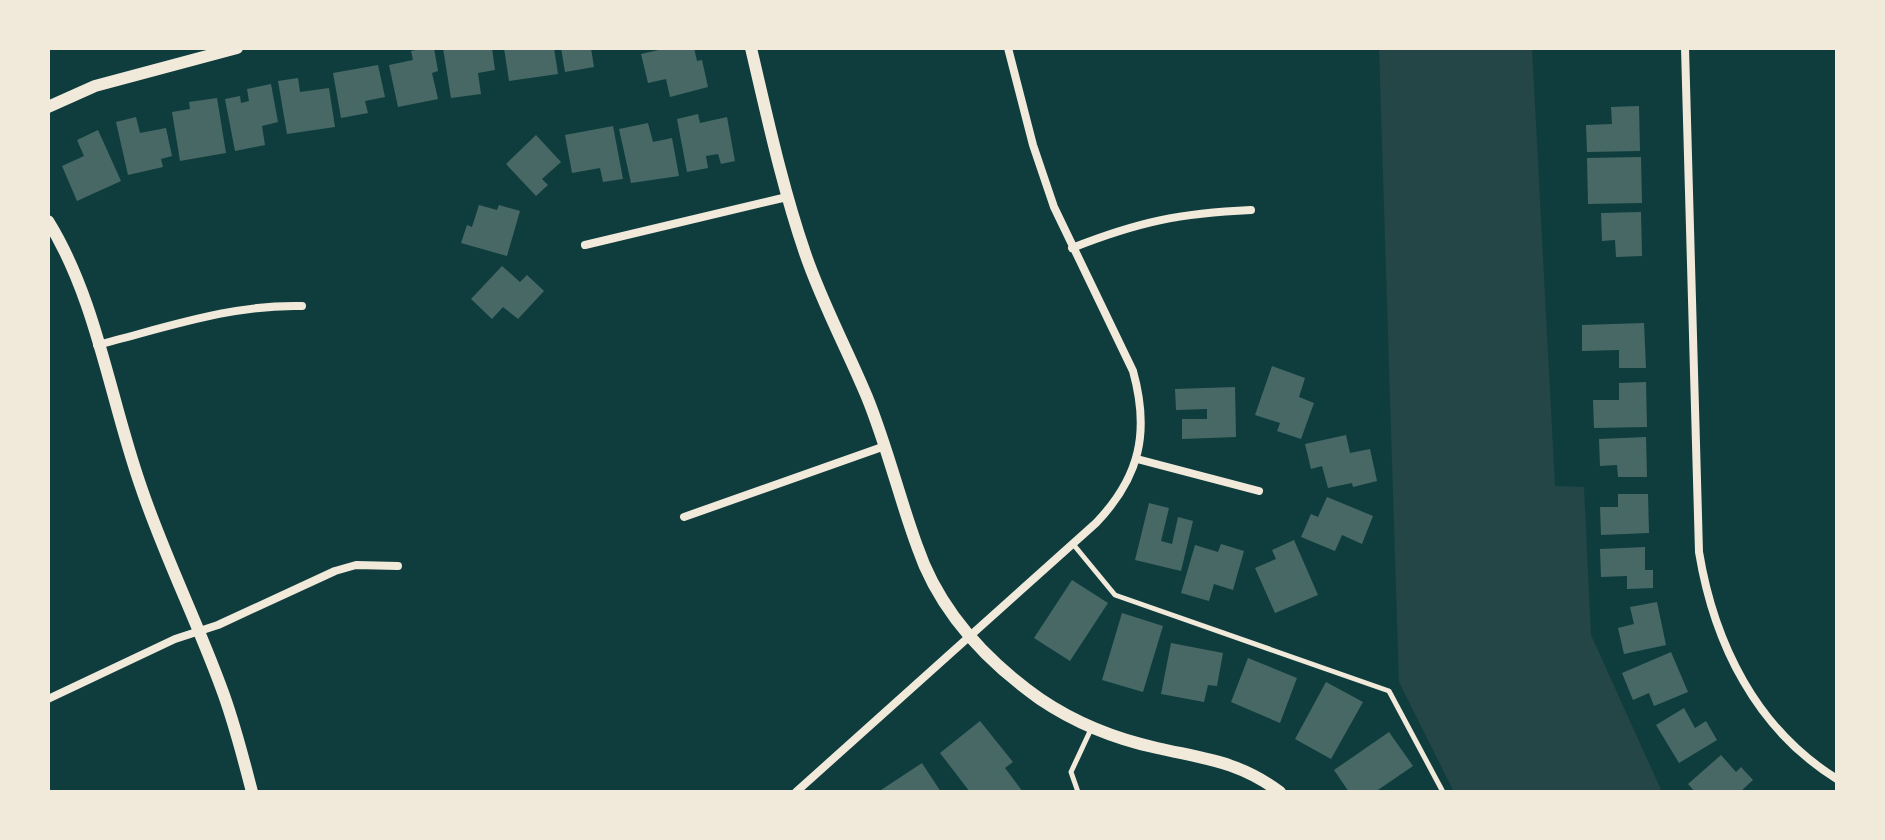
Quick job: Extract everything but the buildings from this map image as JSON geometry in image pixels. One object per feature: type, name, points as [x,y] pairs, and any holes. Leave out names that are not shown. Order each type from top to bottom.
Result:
[{"type":"street","points":[[48,107],[110,81],[237,48]]},
{"type":"street","points":[[751,48],[787,197],[821,297],[867,397],[917,548],[946,607],[969,637],[1013,679],[1043,701],[1092,727],[1134,742],[1209,757],[1239,767],[1280,792]]},
{"type":"street","points":[[796,792],[1113,505],[1137,459],[1142,428],[1141,399],[1133,371],[1054,207],[1033,145],[1008,48]]},
{"type":"street","points":[[1685,48],[1699,552],[1705,588],[1725,647],[1748,691],[1770,721],[1800,751],[1837,779]]},
{"type":"street","points":[[585,245],[787,197]]},
{"type":"street","points":[[1072,248],[1117,230],[1160,218],[1199,212],[1251,210]]},
{"type":"street","points":[[48,221],[81,284],[124,439],[152,519],[221,686],[252,792]]},
{"type":"street","points":[[97,345],[241,309],[269,305],[302,306]]},
{"type":"street","points":[[684,517],[885,446]]},
{"type":"street","points":[[1137,459],[1259,491]]},
{"type":"street","points":[[48,699],[175,639],[198,632],[335,571],[356,565],[398,566]]},
{"type":"lane","points":[[1073,544],[1115,595],[1389,691],[1443,792]]},
{"type":"lane","points":[[1078,792],[1071,772],[1092,727]]},
{"type":"shaded area","points":[[1379,48],[1532,48],[1555,486],[1584,487],[1591,635],[1662,792],[1454,792],[1399,682]]}]
